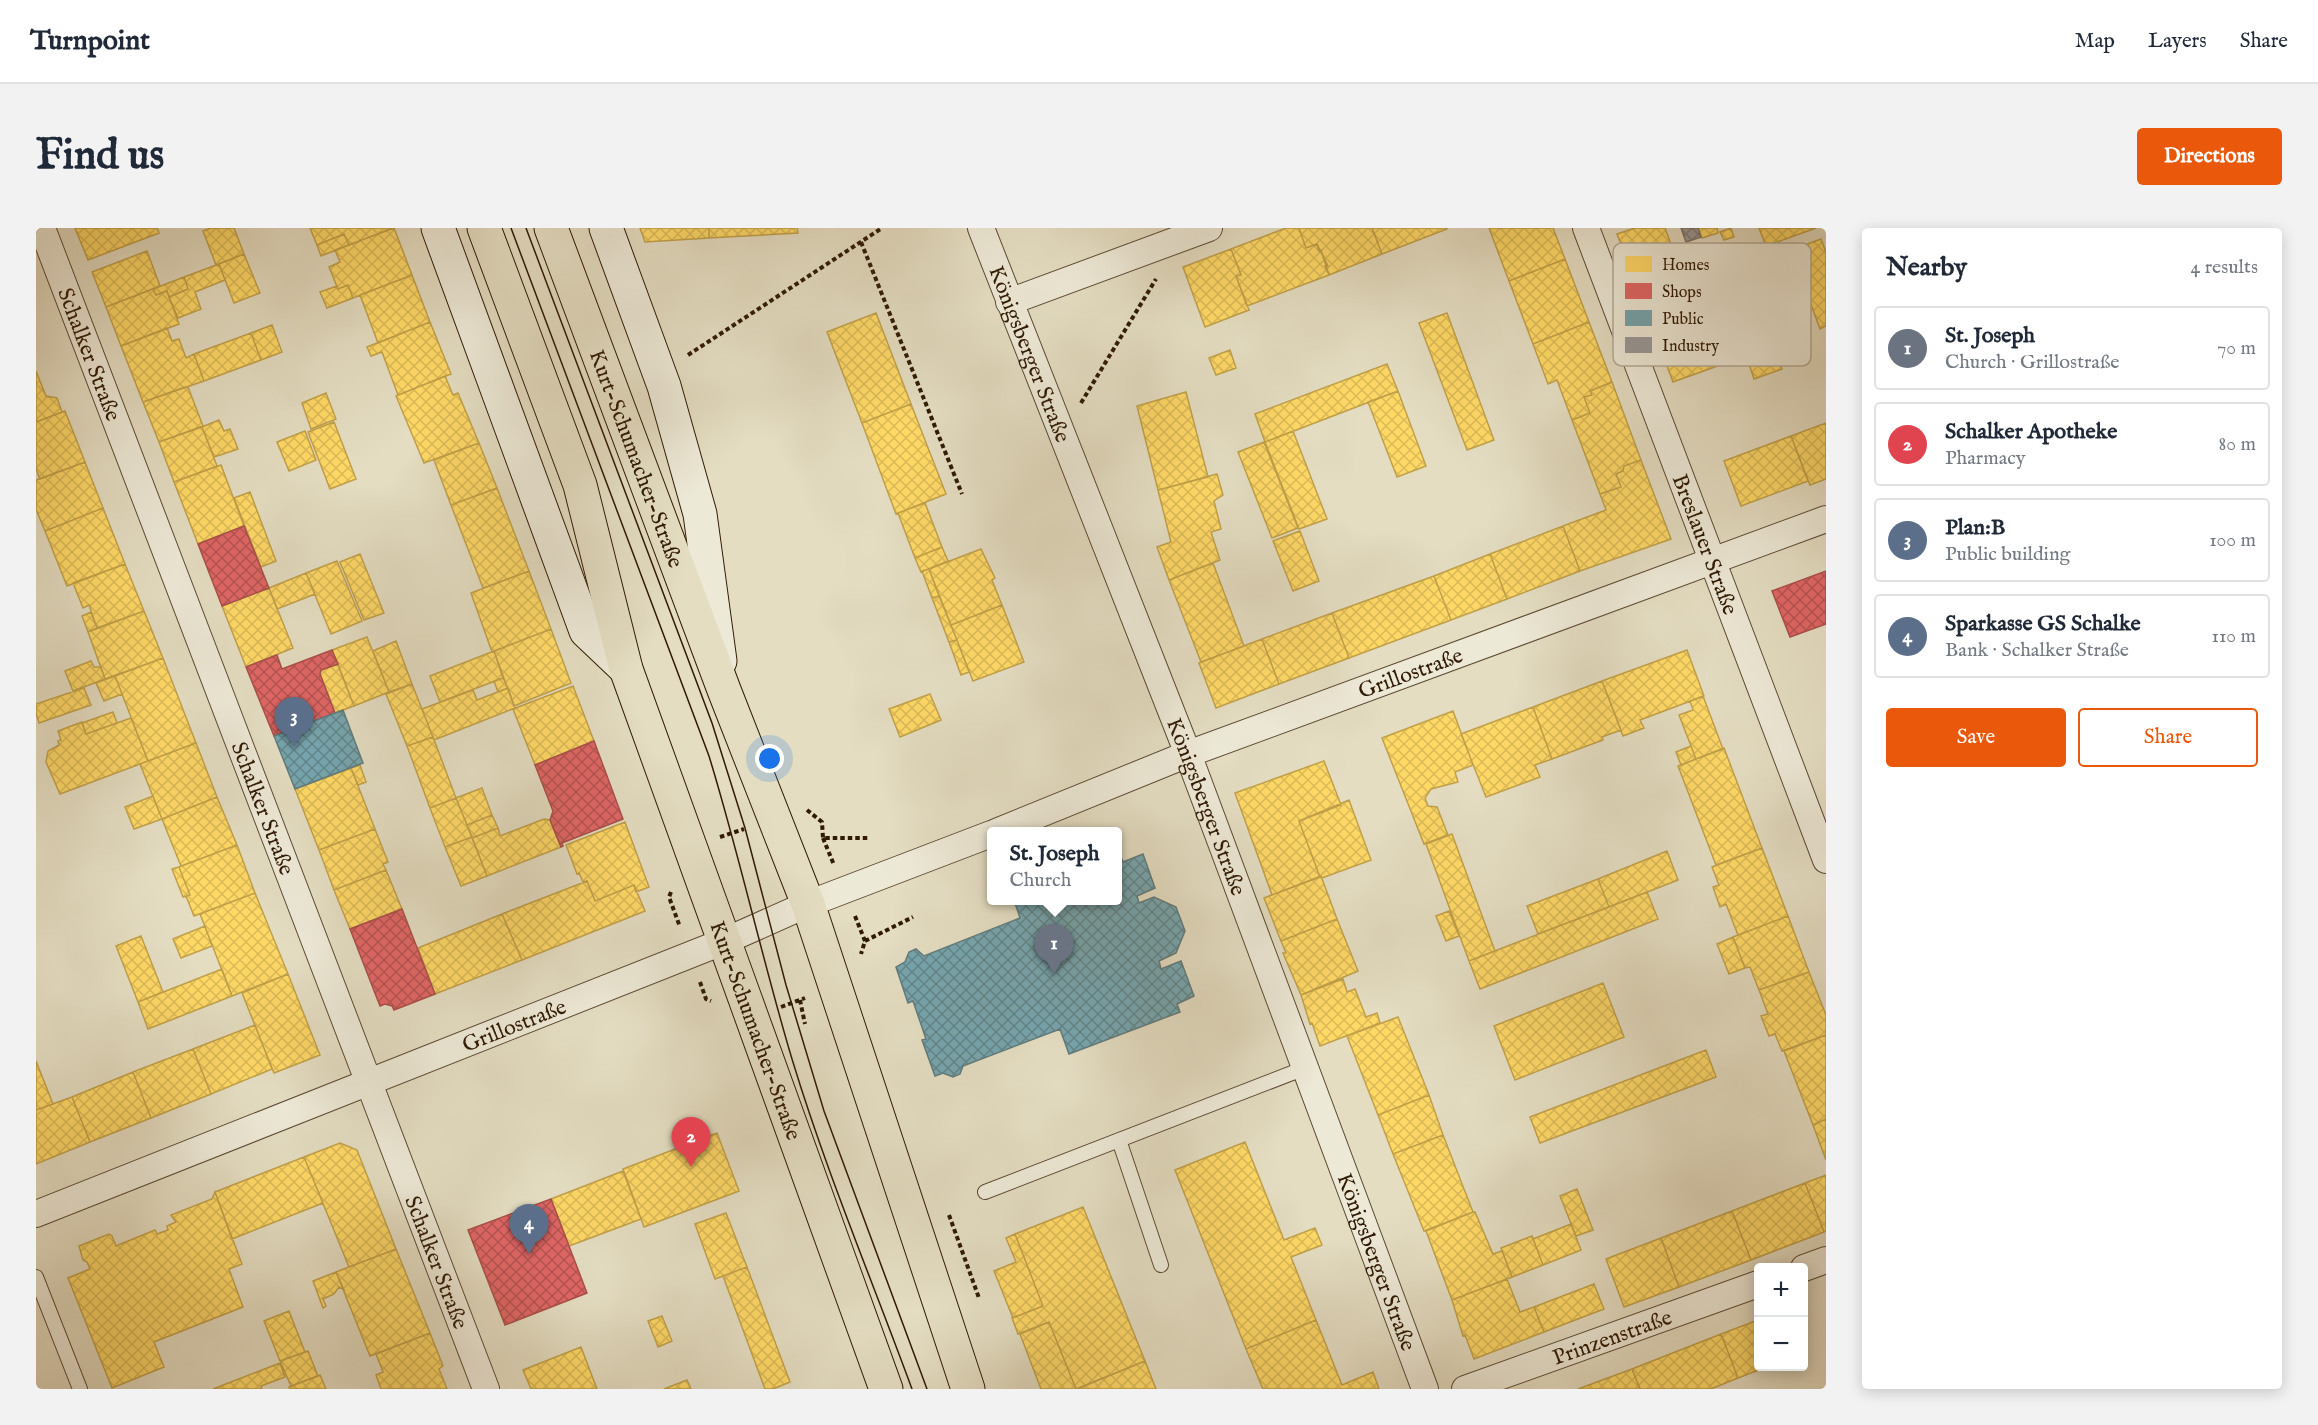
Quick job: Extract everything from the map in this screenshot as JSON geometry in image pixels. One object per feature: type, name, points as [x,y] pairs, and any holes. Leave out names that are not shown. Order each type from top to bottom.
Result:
[{"type":"main road","name":"Kurt-Schumacher-Straße","points":[[484,228],[580,485],[626,669],[886,1389]]},
{"type":"main road","name":"Kurt-Schumacher-Straße","points":[[551,228],[724,690],[808,904],[968,1389]]},
{"type":"street","name":"Schalker Straße","points":[[42,228],[486,1389]]},
{"type":"street","name":"Kurt-Schumacher-Straße","points":[[438,228],[586,631],[626,669]]},
{"type":"street","name":"Kurt-Schumacher-Straße","points":[[606,228],[660,374],[700,514],[724,690]]},
{"type":"street","name":"Königsberger Straße","points":[[981,228],[1188,754],[1425,1389]]},
{"type":"street","points":[[1009,302],[1209,228]]},
{"type":"street","name":"Breslauer Straße","points":[[1586,228],[1613,298]]},
{"type":"street","name":"Breslauer Straße","points":[[1639,366],[1826,860]]},
{"type":"street","name":"Grillostraße","points":[[1006,827],[1188,754],[1826,519]]},
{"type":"street","name":"Grillostraße","points":[[36,1214],[725,941],[808,904],[987,836]]},
{"type":"street","points":[[1808,1266],[1826,1260]]},
{"type":"street","name":"Prinzenstraße","points":[[1465,1389],[1754,1285]]},
{"type":"lane","points":[[985,1192],[1305,1068]]},
{"type":"lane","points":[[1119,1140],[1161,1264]]},
{"type":"lane","points":[[36,1277],[80,1389]]},
{"type":"path","points":[[660,374],[882,228]]},
{"type":"path","points":[[1062,435],[1181,238]]},
{"type":"path","points":[[861,242],[962,494]]},
{"type":"path","points":[[753,1017],[863,977],[859,960],[865,941],[823,838]]},
{"type":"path","points":[[865,941],[913,916]]},
{"type":"path","points":[[800,1000],[805,1024]]},
{"type":"building: Homes","points":[[75,228],[157,228],[159,233],[88,260]]},
{"type":"building: Homes","points":[[211,228],[234,228],[244,254],[216,265],[203,231]]},
{"type":"building: Homes","points":[[310,228],[393,228],[349,245],[344,234],[317,245]]},
{"type":"building: Homes","points":[[394,228],[412,275],[353,298],[348,285],[338,289],[329,267],[340,262],[335,250]]},
{"type":"building: Homes","points":[[640,228],[709,228],[709,238],[645,242]]},
{"type":"building: Homes","points":[[709,228],[797,228],[798,233],[709,238]]},
{"type":"building: Homes","points":[[1286,228],[1299,228],[1306,248],[1317,244],[1328,266],[1325,266],[1329,275],[1247,306],[1236,276],[1241,275],[1231,249]]},
{"type":"building: Homes","points":[[1299,228],[1372,228],[1382,254],[1329,275],[1321,250],[1319,251],[1317,244],[1306,248]]},
{"type":"building: Homes","points":[[1372,228],[1447,228],[1447,229],[1382,254]]},
{"type":"building: Homes","points":[[1489,228],[1553,228],[1565,259],[1509,281]]},
{"type":"building: Homes","points":[[1635,228],[1665,228],[1670,243],[1620,243],[1617,234]]},
{"type":"building: Homes","points":[[1698,228],[1717,228],[1718,233],[1702,238]]},
{"type":"building: Homes","points":[[1731,228],[1734,237],[1724,240],[1720,232]]},
{"type":"building: Homes","points":[[1759,228],[1816,228],[1774,243],[1765,243]]},
{"type":"building: Homes","points":[[344,234],[349,245],[321,256],[317,245]]},
{"type":"building: Homes","points":[[1821,239],[1826,252],[1826,326],[1820,329],[1811,304],[1810,243]]},
{"type":"building: Homes","points":[[1231,249],[1241,275],[1236,276],[1249,310],[1205,327],[1183,267]]},
{"type":"building: Homes","points":[[147,251],[160,286],[106,307],[92,272]]},
{"type":"building: Homes","points":[[244,254],[260,293],[234,303],[219,264]]},
{"type":"building: Homes","points":[[1565,259],[1589,322],[1533,344],[1509,281]]},
{"type":"building: Homes","points":[[219,264],[225,280],[195,292],[201,309],[178,318],[169,297],[188,289],[184,277]]},
{"type":"building: Homes","points":[[412,275],[430,322],[378,343],[360,295]]},
{"type":"building: Homes","points":[[184,277],[188,289],[169,297],[167,291],[156,295],[153,289]]},
{"type":"building: Homes","points":[[348,285],[353,298],[327,308],[320,292]]},
{"type":"building: Homes","points":[[153,289],[156,295],[167,291],[179,324],[121,346],[106,307]]},
{"type":"building: Homes","points":[[876,313],[911,404],[862,423],[827,332]]},
{"type":"building: Homes","points":[[1447,313],[1494,440],[1467,450],[1419,323]]},
{"type":"building: Homes","points":[[430,322],[451,374],[398,395],[382,352],[371,356],[367,347]]},
{"type":"building: Homes","points":[[1589,322],[1612,382],[1590,391],[1592,395],[1584,397],[1590,413],[1572,420],[1557,380],[1548,384],[1533,344]]},
{"type":"building: Homes","points":[[272,325],[282,352],[261,360],[251,333]]},
{"type":"building: Homes","points":[[167,328],[172,341],[179,339],[186,358],[194,354],[204,381],[143,402],[121,346]]},
{"type":"building: Homes","points":[[251,333],[261,360],[204,381],[194,354]]},
{"type":"building: Homes","points":[[1230,350],[1236,368],[1216,375],[1209,358]]},
{"type":"building: Homes","points":[[1387,364],[1398,391],[1265,442],[1255,414]]},
{"type":"building: Homes","points":[[1667,366],[1718,366],[1673,382]]},
{"type":"building: Homes","points":[[1750,366],[1781,366],[1782,369],[1754,379]]},
{"type":"building: Homes","points":[[36,371],[46,396],[57,398],[62,412],[36,422]]},
{"type":"building: Homes","points":[[445,376],[453,395],[458,393],[479,443],[424,463],[396,396]]},
{"type":"building: Homes","points":[[1612,382],[1641,460],[1624,466],[1623,471],[1616,474],[1621,487],[1600,494],[1572,420],[1590,413],[1584,397],[1592,395],[1590,391]]},
{"type":"building: Homes","points":[[188,387],[203,426],[159,442],[143,402]]},
{"type":"building: Homes","points":[[1398,391],[1426,466],[1397,477],[1368,402]]},
{"type":"building: Homes","points":[[1186,392],[1208,477],[1158,490],[1137,406]]},
{"type":"building: Homes","points":[[326,393],[336,419],[311,429],[302,403]]},
{"type":"building: Homes","points":[[911,404],[946,494],[896,514],[862,423]]},
{"type":"building: Homes","points":[[65,411],[85,462],[40,479],[36,469],[36,422]]},
{"type":"building: Homes","points":[[219,420],[224,431],[230,429],[238,449],[214,457],[202,427]]},
{"type":"building: Homes","points":[[334,422],[356,479],[330,489],[308,432]]},
{"type":"building: Homes","points":[[1826,423],[1826,479],[1810,485],[1791,436]]},
{"type":"building: Homes","points":[[202,427],[217,466],[174,482],[159,442]]},
{"type":"building: Homes","points":[[305,431],[316,460],[289,471],[277,442]]},
{"type":"building: Homes","points":[[1293,431],[1327,519],[1299,529],[1265,442]]},
{"type":"building: Homes","points":[[1791,436],[1808,481],[1741,506],[1724,461]]},
{"type":"building: Homes","points":[[1264,442],[1298,528],[1272,538],[1238,452]]},
{"type":"building: Homes","points":[[479,443],[497,488],[451,505],[434,460]]},
{"type":"building: Homes","points":[[1641,460],[1671,539],[1580,571],[1563,526],[1606,510],[1600,494],[1621,487],[1616,474],[1623,471],[1624,466]]},
{"type":"building: Homes","points":[[85,462],[103,508],[45,531],[36,509],[36,480]]},
{"type":"building: Homes","points":[[221,465],[244,526],[198,544],[174,482]]},
{"type":"building: Homes","points":[[1217,474],[1223,495],[1214,501],[1221,529],[1211,532],[1220,560],[1169,580],[1157,547],[1171,542],[1158,490]]},
{"type":"building: Homes","points":[[497,488],[529,571],[483,588],[451,505]]},
{"type":"building: Homes","points":[[250,492],[276,561],[261,567],[234,498]]},
{"type":"building: Homes","points":[[925,503],[942,547],[915,558],[898,513]]},
{"type":"building: Homes","points":[[103,508],[125,564],[67,586],[45,531]]},
{"type":"building: Homes","points":[[1563,526],[1580,571],[1507,599],[1490,554]]},
{"type":"building: Homes","points":[[1300,531],[1319,581],[1293,591],[1273,541]]},
{"type":"building: Homes","points":[[942,547],[948,561],[921,572],[915,558]]},
{"type":"building: Homes","points":[[981,549],[995,578],[992,580],[1002,605],[951,625],[929,569]]},
{"type":"building: Homes","points":[[360,554],[384,613],[364,620],[340,562]]},
{"type":"building: Homes","points":[[1490,554],[1507,599],[1451,620],[1434,576]]},
{"type":"building: Homes","points":[[337,561],[362,621],[331,634],[306,573]]},
{"type":"building: Homes","points":[[1213,563],[1244,646],[1201,662],[1169,580]]},
{"type":"building: Homes","points":[[125,564],[144,611],[97,628],[89,605],[83,608],[73,583]]},
{"type":"building: Homes","points":[[929,569],[939,596],[932,598],[922,571]]},
{"type":"building: Homes","points":[[529,571],[551,629],[492,652],[471,593]]},
{"type":"building: Homes","points":[[306,573],[315,594],[277,609],[269,588]]},
{"type":"building: Homes","points":[[1434,576],[1451,620],[1349,658],[1332,613]]},
{"type":"building: Homes","points":[[269,588],[293,648],[246,667],[222,606]]},
{"type":"building: Homes","points":[[939,596],[957,640],[949,642],[932,598]]},
{"type":"building: Homes","points":[[1002,605],[1024,662],[973,681],[951,625]]},
{"type":"building: Homes","points":[[144,611],[163,658],[105,679],[88,632]]},
{"type":"building: Homes","points":[[91,612],[97,628],[88,632],[82,616]]},
{"type":"building: Homes","points":[[1332,613],[1349,658],[1279,684],[1262,639]]},
{"type":"building: Homes","points":[[551,629],[571,683],[514,706],[494,651]]},
{"type":"building: Homes","points":[[367,637],[389,692],[354,706],[332,650]]},
{"type":"building: Homes","points":[[1262,639],[1279,684],[1216,708],[1199,663]]},
{"type":"building: Homes","points":[[957,640],[969,672],[961,675],[949,642]]},
{"type":"building: Homes","points":[[396,641],[412,684],[389,692],[373,651]]},
{"type":"building: Homes","points":[[1687,650],[1704,696],[1640,720],[1644,728],[1623,736],[1602,681]]},
{"type":"building: Homes","points":[[494,651],[503,678],[440,702],[430,676]]},
{"type":"building: Homes","points":[[163,658],[196,743],[148,761],[115,676]]},
{"type":"building: Homes","points":[[91,661],[94,667],[101,667],[105,679],[73,691],[65,671]]},
{"type":"building: Homes","points":[[338,664],[354,706],[335,713],[320,674],[321,670]]},
{"type":"building: Homes","points":[[115,676],[122,694],[104,701],[96,683]]},
{"type":"building: Homes","points":[[503,678],[508,688],[498,692],[494,681]]},
{"type":"building: Homes","points":[[1602,681],[1621,730],[1602,737],[1603,740],[1552,759],[1533,707]]},
{"type":"building: Homes","points":[[412,684],[433,737],[407,746],[386,694]]},
{"type":"building: Homes","points":[[573,686],[594,741],[535,765],[513,709]]},
{"type":"building: Homes","points":[[84,688],[91,705],[39,723],[36,704]]},
{"type":"building: Homes","points":[[508,688],[515,708],[434,740],[422,709],[473,690],[477,700]]},
{"type":"building: Homes","points":[[930,694],[941,720],[900,737],[889,709]]},
{"type":"building: Homes","points":[[1703,696],[1723,749],[1696,759],[1679,715],[1693,710],[1690,701]]},
{"type":"building: Homes","points":[[1533,707],[1552,759],[1535,765],[1540,777],[1486,797],[1461,734]]},
{"type":"building: Homes","points":[[1453,711],[1473,765],[1455,772],[1458,782],[1431,789],[1425,798],[1428,806],[1437,807],[1448,835],[1424,844],[1382,738]]},
{"type":"building: Homes","points":[[113,712],[117,723],[86,734],[82,723]]},
{"type":"building: Homes","points":[[131,718],[148,761],[60,794],[46,762],[48,751],[59,745],[58,741],[61,740],[58,731],[82,722],[86,734]]},
{"type":"building: Homes","points":[[433,737],[456,798],[430,808],[407,746]]},
{"type":"building: Homes","points":[[196,743],[217,797],[162,819],[140,764]]},
{"type":"building: Homes","points":[[1691,746],[1696,759],[1681,765],[1676,752]]},
{"type":"building: Homes","points":[[1724,748],[1762,848],[1716,865],[1678,766]]},
{"type":"building: Homes","points":[[1324,761],[1341,805],[1299,821],[1320,877],[1272,895],[1235,793]]},
{"type":"building: Homes","points":[[360,765],[366,782],[358,785],[351,768]]},
{"type":"building: Homes","points":[[351,768],[375,829],[319,850],[295,789]]},
{"type":"building: Homes","points":[[482,788],[492,815],[467,825],[456,798]]},
{"type":"building: Homes","points":[[153,796],[162,819],[134,829],[125,807]]},
{"type":"building: Homes","points":[[217,797],[237,845],[181,866],[162,819]]},
{"type":"building: Homes","points":[[456,798],[472,837],[445,847],[430,808]]},
{"type":"building: Homes","points":[[1349,800],[1371,860],[1322,878],[1299,821]]},
{"type":"building: Homes","points":[[492,815],[498,828],[472,838],[467,825]]},
{"type":"building: Homes","points":[[544,819],[550,820],[561,847],[487,876],[472,838],[498,828],[500,836]]},
{"type":"building: Homes","points":[[625,822],[649,887],[636,892],[634,885],[595,901],[587,881],[583,882],[579,873],[577,874],[566,845]]},
{"type":"building: Homes","points":[[375,829],[388,862],[383,864],[386,870],[334,890],[319,850]]},
{"type":"building: Homes","points":[[1452,834],[1495,951],[1469,961],[1426,844]]},
{"type":"building: Homes","points":[[472,837],[487,876],[461,886],[445,847]]},
{"type":"building: Homes","points":[[237,845],[255,893],[194,916],[186,896],[190,895],[179,867]]},
{"type":"building: Homes","points":[[1762,848],[1788,916],[1738,935],[1726,904],[1720,907],[1713,887],[1719,885],[1712,867]]},
{"type":"building: Homes","points":[[1667,851],[1678,880],[1609,907],[1598,879]]},
{"type":"building: Homes","points":[[179,867],[190,895],[183,897],[172,869]]},
{"type":"building: Homes","points":[[386,870],[402,909],[350,929],[334,890]]},
{"type":"building: Homes","points":[[1321,876],[1337,919],[1281,941],[1264,898]]},
{"type":"building: Homes","points":[[1598,879],[1609,907],[1538,934],[1527,906]]},
{"type":"building: Homes","points":[[587,881],[595,901],[634,885],[645,911],[522,960],[502,914]]},
{"type":"building: Homes","points":[[1647,892],[1658,919],[1480,989],[1469,961]]},
{"type":"building: Homes","points":[[255,893],[288,974],[232,996],[200,914]]},
{"type":"building: Homes","points":[[1449,911],[1459,936],[1446,941],[1436,916]]},
{"type":"building: Homes","points":[[502,914],[522,960],[435,994],[418,948]]},
{"type":"building: Homes","points":[[1788,916],[1809,972],[1759,990],[1750,967],[1745,968],[1733,937]]},
{"type":"building: Homes","points":[[1337,919],[1358,971],[1301,995],[1283,953],[1286,953],[1281,941]]},
{"type":"building: Homes","points":[[205,926],[212,946],[181,958],[173,939]]},
{"type":"building: Homes","points":[[141,936],[163,992],[138,1002],[116,946]]},
{"type":"building: Homes","points":[[1733,937],[1745,968],[1729,974],[1717,944]]},
{"type":"building: Homes","points":[[222,969],[232,996],[148,1029],[138,1002]]},
{"type":"building: Homes","points":[[1809,972],[1826,1015],[1826,1035],[1782,1051],[1775,1034],[1769,1036],[1761,1016],[1768,1014],[1759,990]]},
{"type":"building: Homes","points":[[288,974],[320,1055],[274,1073],[242,993]]},
{"type":"building: Homes","points":[[1343,979],[1347,992],[1355,989],[1366,1017],[1377,1013],[1380,1023],[1320,1046],[1301,995]]},
{"type":"building: Homes","points":[[1603,983],[1624,1037],[1515,1080],[1494,1026]]},
{"type":"building: Homes","points":[[1398,1017],[1429,1095],[1378,1115],[1347,1036]]},
{"type":"building: Homes","points":[[255,1025],[272,1069],[211,1094],[193,1049]]},
{"type":"building: Homes","points":[[1826,1035],[1826,1119],[1813,1125],[1784,1051]]},
{"type":"building: Homes","points":[[193,1049],[211,1094],[151,1118],[133,1072]]},
{"type":"building: Homes","points":[[1706,1050],[1716,1077],[1540,1143],[1530,1117]]},
{"type":"building: Homes","points":[[36,1061],[53,1104],[36,1110]]},
{"type":"building: Homes","points":[[133,1072],[151,1118],[90,1142],[72,1097]]},
{"type":"building: Homes","points":[[1429,1095],[1443,1135],[1393,1154],[1378,1115]]},
{"type":"building: Homes","points":[[72,1097],[90,1142],[36,1164],[36,1110]]},
{"type":"building: Homes","points":[[1826,1119],[1826,1160],[1813,1125]]},
{"type":"building: Homes","points":[[717,1133],[739,1191],[644,1227],[623,1169]]},
{"type":"building: Homes","points":[[1443,1135],[1473,1212],[1424,1231],[1393,1154]]},
{"type":"building: Homes","points":[[1245,1142],[1284,1240],[1315,1228],[1322,1245],[1291,1257],[1316,1320],[1246,1349],[1175,1170]]},
{"type":"building: Homes","points":[[340,1143],[357,1150],[396,1249],[349,1267],[304,1157]]},
{"type":"building: Homes","points":[[304,1157],[323,1203],[232,1239],[215,1192]]},
{"type":"building: Homes","points":[[623,1171],[641,1219],[569,1246],[551,1199]]},
{"type":"building: Homes","points":[[1826,1175],[1826,1231],[1824,1232],[1805,1183]]},
{"type":"building: Homes","points":[[1805,1183],[1824,1232],[1751,1260],[1732,1211]]},
{"type":"building: Homes","points":[[1577,1189],[1593,1230],[1576,1236],[1560,1196]]},
{"type":"building: Homes","points":[[215,1192],[242,1264],[229,1269],[243,1307],[154,1342],[164,1367],[112,1388],[68,1278],[90,1269],[87,1262],[83,1260],[79,1246],[109,1234],[116,1246],[155,1230],[157,1234],[168,1230],[167,1226],[176,1222],[171,1215],[212,1199]]},
{"type":"building: Homes","points":[[1083,1207],[1145,1361],[1076,1389],[1049,1322],[1018,1334],[1012,1318],[1043,1306],[1015,1234]]},
{"type":"building: Homes","points":[[1732,1211],[1751,1260],[1679,1287],[1661,1238]]},
{"type":"building: Homes","points":[[1475,1212],[1493,1254],[1502,1251],[1512,1277],[1452,1300],[1426,1231]]},
{"type":"building: Homes","points":[[726,1213],[747,1267],[715,1279],[695,1224]]},
{"type":"building: Homes","points":[[1571,1224],[1581,1250],[1543,1265],[1533,1239]]},
{"type":"building: Homes","points":[[1015,1234],[1043,1306],[1013,1318],[994,1271],[1016,1262],[1006,1238]]},
{"type":"building: Homes","points":[[1532,1236],[1543,1265],[1512,1277],[1501,1248]]},
{"type":"building: Homes","points":[[1661,1238],[1679,1287],[1624,1307],[1606,1259]]},
{"type":"building: Homes","points":[[396,1249],[430,1333],[370,1356],[336,1272]]},
{"type":"building: Homes","points":[[747,1267],[790,1382],[773,1389],[765,1389],[723,1276]]},
{"type":"building: Homes","points":[[336,1272],[344,1290],[339,1287],[334,1294],[323,1299],[326,1306],[323,1308],[313,1281]]},
{"type":"building: Homes","points":[[1507,1279],[1520,1312],[1534,1307],[1544,1332],[1474,1359],[1465,1335],[1463,1336],[1452,1300]]},
{"type":"building: Homes","points":[[1594,1284],[1604,1309],[1544,1332],[1534,1307]]},
{"type":"building: Homes","points":[[289,1311],[305,1352],[280,1361],[264,1321]]},
{"type":"building: Homes","points":[[662,1316],[672,1341],[658,1347],[648,1321]]},
{"type":"building: Homes","points":[[1316,1320],[1342,1385],[1373,1372],[1379,1389],[1263,1389],[1246,1349]]},
{"type":"building: Homes","points":[[1049,1322],[1076,1389],[1041,1389],[1020,1334]]},
{"type":"building: Homes","points":[[1754,1322],[1754,1371],[1756,1371],[1738,1378],[1721,1334]]},
{"type":"building: Homes","points":[[430,1333],[443,1366],[439,1369],[447,1389],[381,1389],[376,1375],[383,1372],[376,1354]]},
{"type":"building: Homes","points":[[1721,1334],[1738,1378],[1711,1389],[1640,1389],[1632,1369]]},
{"type":"building: Homes","points":[[581,1347],[597,1389],[531,1389],[523,1370]]},
{"type":"building: Homes","points":[[308,1351],[318,1376],[291,1386],[280,1361]]},
{"type":"building: Homes","points":[[1145,1361],[1156,1389],[1077,1389]]},
{"type":"building: Homes","points":[[280,1363],[285,1377],[261,1386],[262,1389],[213,1389]]},
{"type":"building: Homes","points":[[1632,1369],[1640,1389],[1578,1389]]},
{"type":"building: Homes","points":[[320,1375],[326,1389],[290,1389],[289,1387]]},
{"type":"building: Homes","points":[[687,1380],[691,1389],[664,1389]]},
{"type":"building: Shops","points":[[244,526],[269,588],[222,606],[198,544]]},
{"type":"building: Shops","points":[[1826,571],[1826,624],[1790,637],[1772,591]]},
{"type":"building: Shops","points":[[332,650],[338,664],[321,670],[320,674],[335,713],[274,736],[246,667],[277,655],[282,669]]},
{"type":"building: Shops","points":[[594,741],[623,819],[562,843],[561,847],[550,820],[553,811],[535,765]]},
{"type":"building: Shops","points":[[402,909],[435,994],[394,1010],[392,1006],[385,1004],[380,1006],[350,929]]},
{"type":"building: Shops","points":[[551,1199],[587,1293],[505,1325],[468,1230]]},
{"type":"building: Public","points":[[343,710],[363,763],[295,789],[274,736]]},
{"type":"building: Public","points":[[1143,854],[1155,888],[1137,896],[1139,903],[1154,897],[1176,907],[1185,931],[1176,953],[1159,961],[1161,969],[1181,961],[1194,996],[1177,1004],[1180,1012],[1069,1054],[1060,1029],[963,1066],[960,1074],[953,1077],[943,1073],[935,1076],[922,1040],[926,1039],[913,1001],[908,1003],[896,967],[905,962],[909,952],[916,949],[924,956],[1020,918],[1016,905],[1122,905],[1122,860],[1123,862]]},
{"type":"building: Industry","points":[[1681,228],[1698,228],[1701,237],[1686,242]]},
{"type":"tram line","points":[[511,228],[709,756],[805,1101],[912,1389]]},
{"type":"tram line","points":[[526,228],[712,723],[745,828],[786,985],[824,1111],[927,1389]]},
{"type":"place","name":"Plan:B","points":[[294,747]]},
{"type":"place","name":"St. Joseph","points":[[1054,974]]},
{"type":"place","name":"Schalker Apotheke","points":[[691,1167]]},
{"type":"place","name":"Sparkasse GS Schalke","points":[[529,1254]]}]
